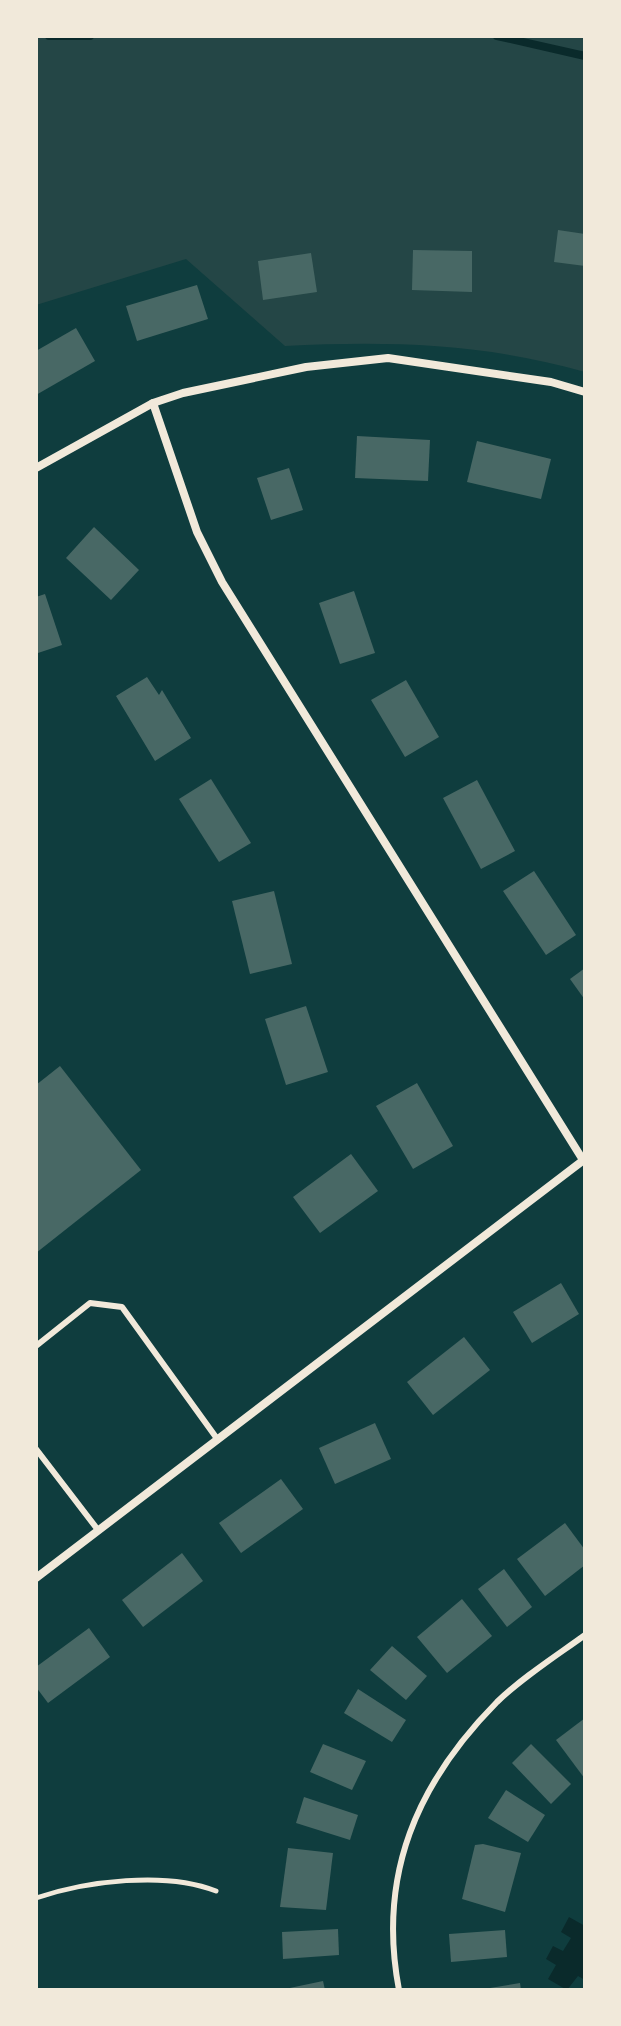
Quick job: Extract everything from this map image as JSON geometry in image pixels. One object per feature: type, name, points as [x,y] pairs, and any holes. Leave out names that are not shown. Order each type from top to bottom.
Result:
[{"type":"street","points":[[36,468],[153,403],[183,393],[306,367],[388,358],[551,382],[585,392]]},
{"type":"street","points":[[36,1578],[584,1159],[222,582],[197,532],[153,403]]},
{"type":"lane","points":[[36,1346],[90,1303],[122,1307],[218,1440]]},
{"type":"lane","points":[[36,1449],[98,1530]]},
{"type":"lane","points":[[399,1990],[394,1921],[395,1875],[417,1810],[462,1741],[499,1700],[585,1635]]},
{"type":"path","points":[[36,1898],[78,1886],[169,1881],[216,1891]]},
{"type":"shaded area","points":[[36,36],[585,36],[585,372],[510,355],[436,346],[285,346],[186,259],[36,305]]},
{"type":"shaded area","points":[[569,1917],[585,1926],[585,1980],[578,1976],[567,1990],[548,1979],[556,1965],[546,1959],[553,1946],[563,1951],[571,1938],[561,1932]]},
{"type":"building","points":[[558,230],[585,234],[585,266],[554,262]]},
{"type":"building","points":[[413,250],[472,251],[472,292],[412,290]]},
{"type":"building","points":[[311,253],[317,292],[263,300],[258,261]]},
{"type":"building","points":[[197,285],[208,319],[137,341],[126,306]]},
{"type":"building","points":[[76,328],[95,361],[36,395],[36,351]]},
{"type":"building","points":[[357,436],[430,440],[428,481],[355,478]]},
{"type":"building","points":[[477,441],[551,459],[541,499],[467,482]]},
{"type":"building","points":[[289,468],[303,510],[271,520],[257,478]]},
{"type":"building","points":[[94,527],[139,570],[111,600],[66,558]]},
{"type":"building","points":[[354,591],[375,653],[340,664],[319,603]]},
{"type":"building","points":[[45,594],[62,645],[38,653],[36,597]]},
{"type":"building","points":[[147,677],[159,695],[162,690],[191,738],[155,761],[116,696]]},
{"type":"building","points":[[406,680],[439,737],[405,757],[371,700]]},
{"type":"building","points":[[211,779],[251,843],[219,862],[179,799]]},
{"type":"building","points":[[477,780],[515,851],[481,869],[443,798]]},
{"type":"building","points":[[534,871],[576,935],[546,955],[503,891]]},
{"type":"building","points":[[274,891],[292,964],[250,974],[232,901]]},
{"type":"building","points":[[585,968],[585,1000],[570,979]]},
{"type":"building","points":[[306,1006],[328,1072],[286,1085],[265,1019]]},
{"type":"building","points":[[60,1066],[141,1170],[36,1253],[36,1085]]},
{"type":"building","points":[[417,1083],[453,1146],[413,1169],[376,1106]]},
{"type":"building","points":[[351,1154],[378,1191],[320,1233],[293,1197]]},
{"type":"building","points":[[561,1283],[579,1314],[532,1343],[513,1312]]},
{"type":"building","points":[[464,1337],[490,1370],[433,1415],[407,1382]]},
{"type":"building","points":[[375,1423],[391,1459],[335,1484],[319,1448]]},
{"type":"building","points":[[281,1479],[303,1509],[241,1553],[219,1523]]},
{"type":"building","points":[[565,1523],[585,1550],[585,1565],[545,1596],[517,1559]]},
{"type":"building","points":[[182,1553],[203,1581],[143,1627],[122,1600]]},
{"type":"building","points":[[504,1569],[532,1607],[507,1627],[478,1589]]},
{"type":"building","points":[[462,1599],[492,1636],[447,1673],[417,1637]]},
{"type":"building","points":[[89,1628],[110,1657],[48,1703],[36,1687],[36,1667]]},
{"type":"building","points":[[392,1646],[427,1676],[406,1700],[370,1670]]},
{"type":"building","points":[[358,1689],[406,1720],[392,1742],[344,1713]]},
{"type":"building","points":[[585,1718],[585,1779],[556,1740]]},
{"type":"building","points":[[323,1744],[366,1761],[352,1790],[310,1772]]},
{"type":"building","points":[[531,1744],[571,1784],[551,1804],[512,1763]]},
{"type":"building","points":[[506,1790],[545,1815],[528,1842],[488,1818]]},
{"type":"building","points":[[304,1797],[358,1815],[350,1840],[296,1823]]},
{"type":"building","points":[[475,1845],[521,1853],[505,1912],[462,1899]]},
{"type":"building","points":[[288,1848],[333,1853],[326,1910],[280,1907]]},
{"type":"building","points":[[338,1929],[339,1955],[283,1959],[282,1932]]},
{"type":"building","points":[[505,1930],[507,1957],[451,1962],[449,1934]]},
{"type":"building","points":[[323,1981],[325,1990],[285,1989]]},
{"type":"building","points":[[520,1983],[521,1990],[490,1990],[490,1988]]},
{"type":"waterway","points":[[49,36],[90,36]]},
{"type":"waterway","points":[[497,36],[585,56]]}]
